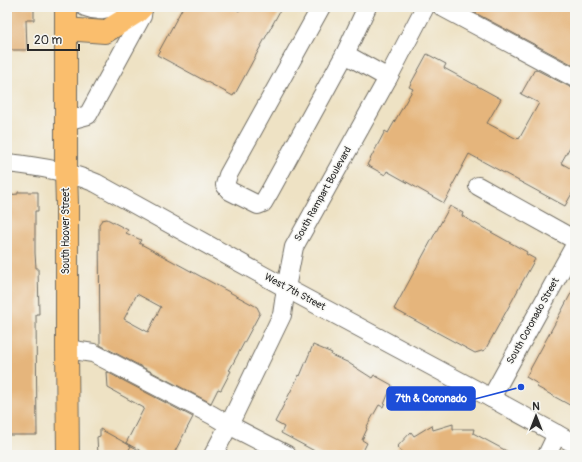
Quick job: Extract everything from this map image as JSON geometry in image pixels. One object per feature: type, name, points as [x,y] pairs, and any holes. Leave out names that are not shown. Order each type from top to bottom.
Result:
[{"type":"main road","name":"South Hoover Street","points":[[66,7],[68,455]]},
{"type":"main road","points":[[66,29],[105,32],[137,12],[142,7]]},
{"type":"street","points":[[85,7],[93,10],[103,10],[112,7]]},
{"type":"street","points":[[66,121],[88,115],[142,16],[142,7]]},
{"type":"street","points":[[321,7],[228,175],[225,185],[230,191],[258,205],[263,203],[345,54],[367,7]]},
{"type":"street","name":"South Rampart Boulevard","points":[[213,455],[282,315],[294,247],[388,78],[425,7]]},
{"type":"street","points":[[442,7],[575,78]]},
{"type":"street","points":[[345,54],[388,78]]},
{"type":"street","name":"West 7th Street","points":[[7,163],[34,166],[66,173],[96,183],[286,288],[575,444]]},
{"type":"street","points":[[478,186],[575,240]]},
{"type":"street","name":"South Coronado Street","points":[[491,398],[575,245]]},
{"type":"street","points":[[67,349],[93,353],[212,414],[229,425],[287,455]]},
{"type":"street","points":[[547,455],[557,434]]},
{"type":"building","points":[[7,7],[34,7],[34,20],[26,20],[27,50],[7,50]]},
{"type":"building","points":[[183,7],[236,7],[239,11],[241,7],[282,7],[233,96],[157,55]]},
{"type":"building","points":[[464,7],[575,7],[575,66]]},
{"type":"building","points":[[427,54],[446,64],[444,68],[501,99],[487,123],[517,139],[519,139],[539,103],[521,94],[535,69],[570,87],[575,88],[575,138],[561,163],[575,171],[575,188],[565,206],[469,154],[444,203],[387,171],[385,175],[367,165],[385,131],[388,133],[413,89],[409,87]]},
{"type":"building","points":[[18,192],[38,192],[38,211],[35,211],[35,253],[36,268],[38,268],[39,314],[36,314],[37,435],[7,435],[7,195],[18,194]]},
{"type":"building","points":[[450,206],[463,213],[462,216],[527,252],[526,254],[535,259],[485,350],[475,353],[394,309]]},
{"type":"building","points":[[107,219],[128,230],[126,233],[141,240],[139,243],[257,307],[260,313],[229,370],[231,371],[221,390],[218,389],[211,403],[100,345],[99,224],[102,220]],"holes":[[[137,294],[161,307],[148,332],[124,319]]]},
{"type":"building","points":[[575,286],[575,408],[537,387],[538,384],[526,377]]},
{"type":"building","points":[[313,345],[332,353],[331,355],[347,362],[372,378],[374,375],[392,385],[383,407],[379,405],[366,428],[367,429],[362,440],[367,443],[361,455],[322,455],[281,433],[284,427],[275,422],[299,375],[300,376]]},
{"type":"building","points":[[107,372],[193,417],[173,455],[148,455],[126,443],[144,408],[108,388]]},
{"type":"building","points":[[453,424],[453,429],[474,429],[473,433],[514,455],[404,455],[397,447],[411,432],[414,436],[432,425],[433,430]]},
{"type":"building","points":[[100,429],[131,446],[126,455],[98,455],[97,437],[100,436]]},
{"type":"place","name":"7th & Coronado","points":[[521,387]]}]
